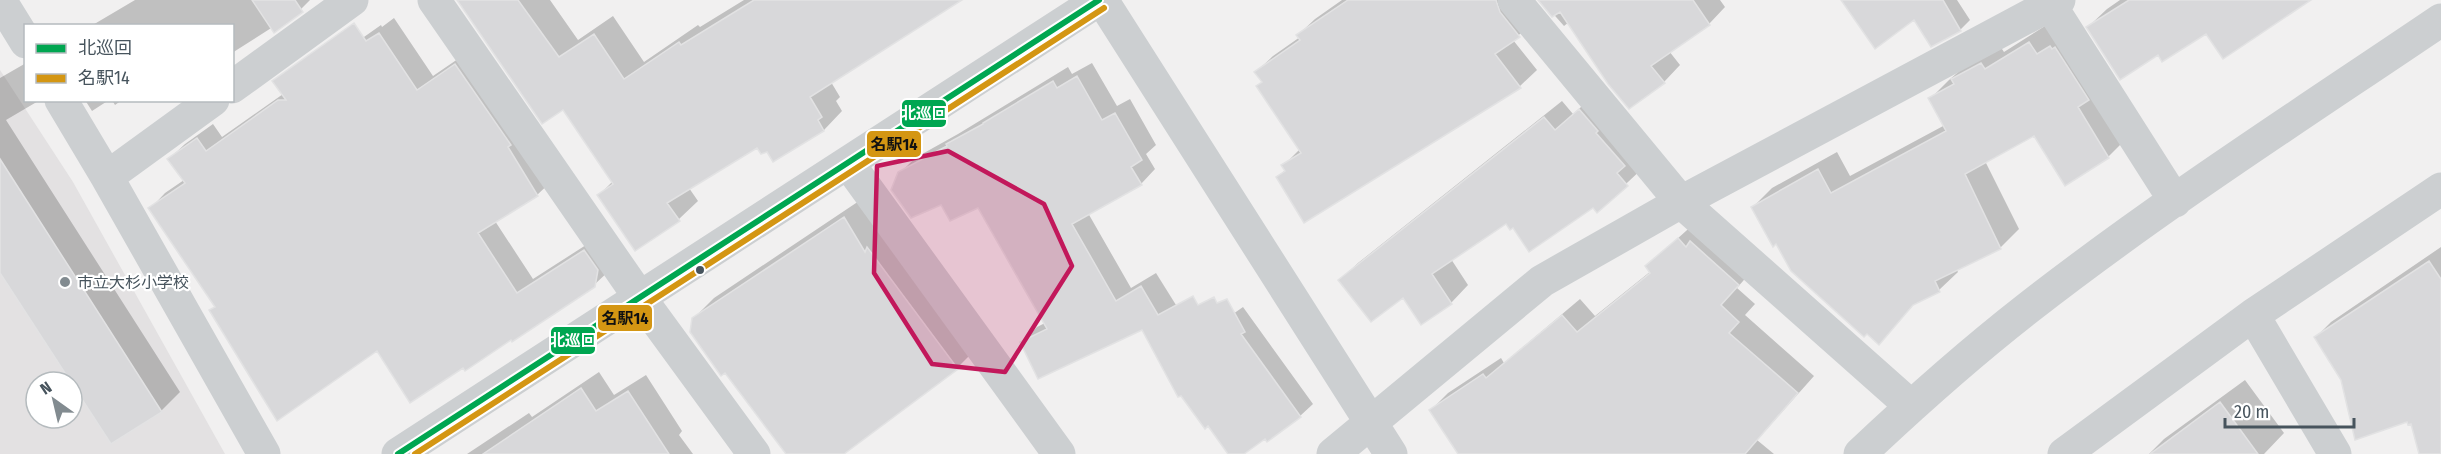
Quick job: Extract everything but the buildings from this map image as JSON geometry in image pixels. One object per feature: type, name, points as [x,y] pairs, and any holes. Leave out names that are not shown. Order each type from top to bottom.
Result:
[{"type":"street","points":[[0,0],[24,39]]},
{"type":"street","points":[[234,86],[352,0]]},
{"type":"street","points":[[434,0],[640,298],[754,454]]},
{"type":"street","points":[[398,454],[1101,0],[1391,454]]},
{"type":"street","points":[[1514,0],[1681,202],[1911,406]]},
{"type":"street","points":[[1333,454],[1542,281],[1681,202],[2052,2],[2175,201]]},
{"type":"street","points":[[1860,454],[1911,406],[2028,308],[2175,201],[2441,20]]},
{"type":"street","points":[[62,102],[264,454]]},
{"type":"street","points":[[107,177],[210,102]]},
{"type":"street","points":[[848,163],[1059,454]]},
{"type":"street","points":[[2064,454],[2253,315],[2441,189]]},
{"type":"street","points":[[2253,315],[2335,454]]},
{"type":"highlighted area","points":[[948,151],[1044,204],[1072,266],[1005,372],[932,364],[874,273],[877,166]]},
{"type":"shaded area","name":"市立大杉小学校","points":[[0,70],[73,182],[225,454],[0,454]]},
{"type":"transit line","name":"北巡回","points":[[398,454],[1099,0]]},
{"type":"transit line","name":"名駅14","points":[[415,454],[1104,8]]},
{"type":"place","name":"市立大杉小学校","points":[[65,282]]}]
